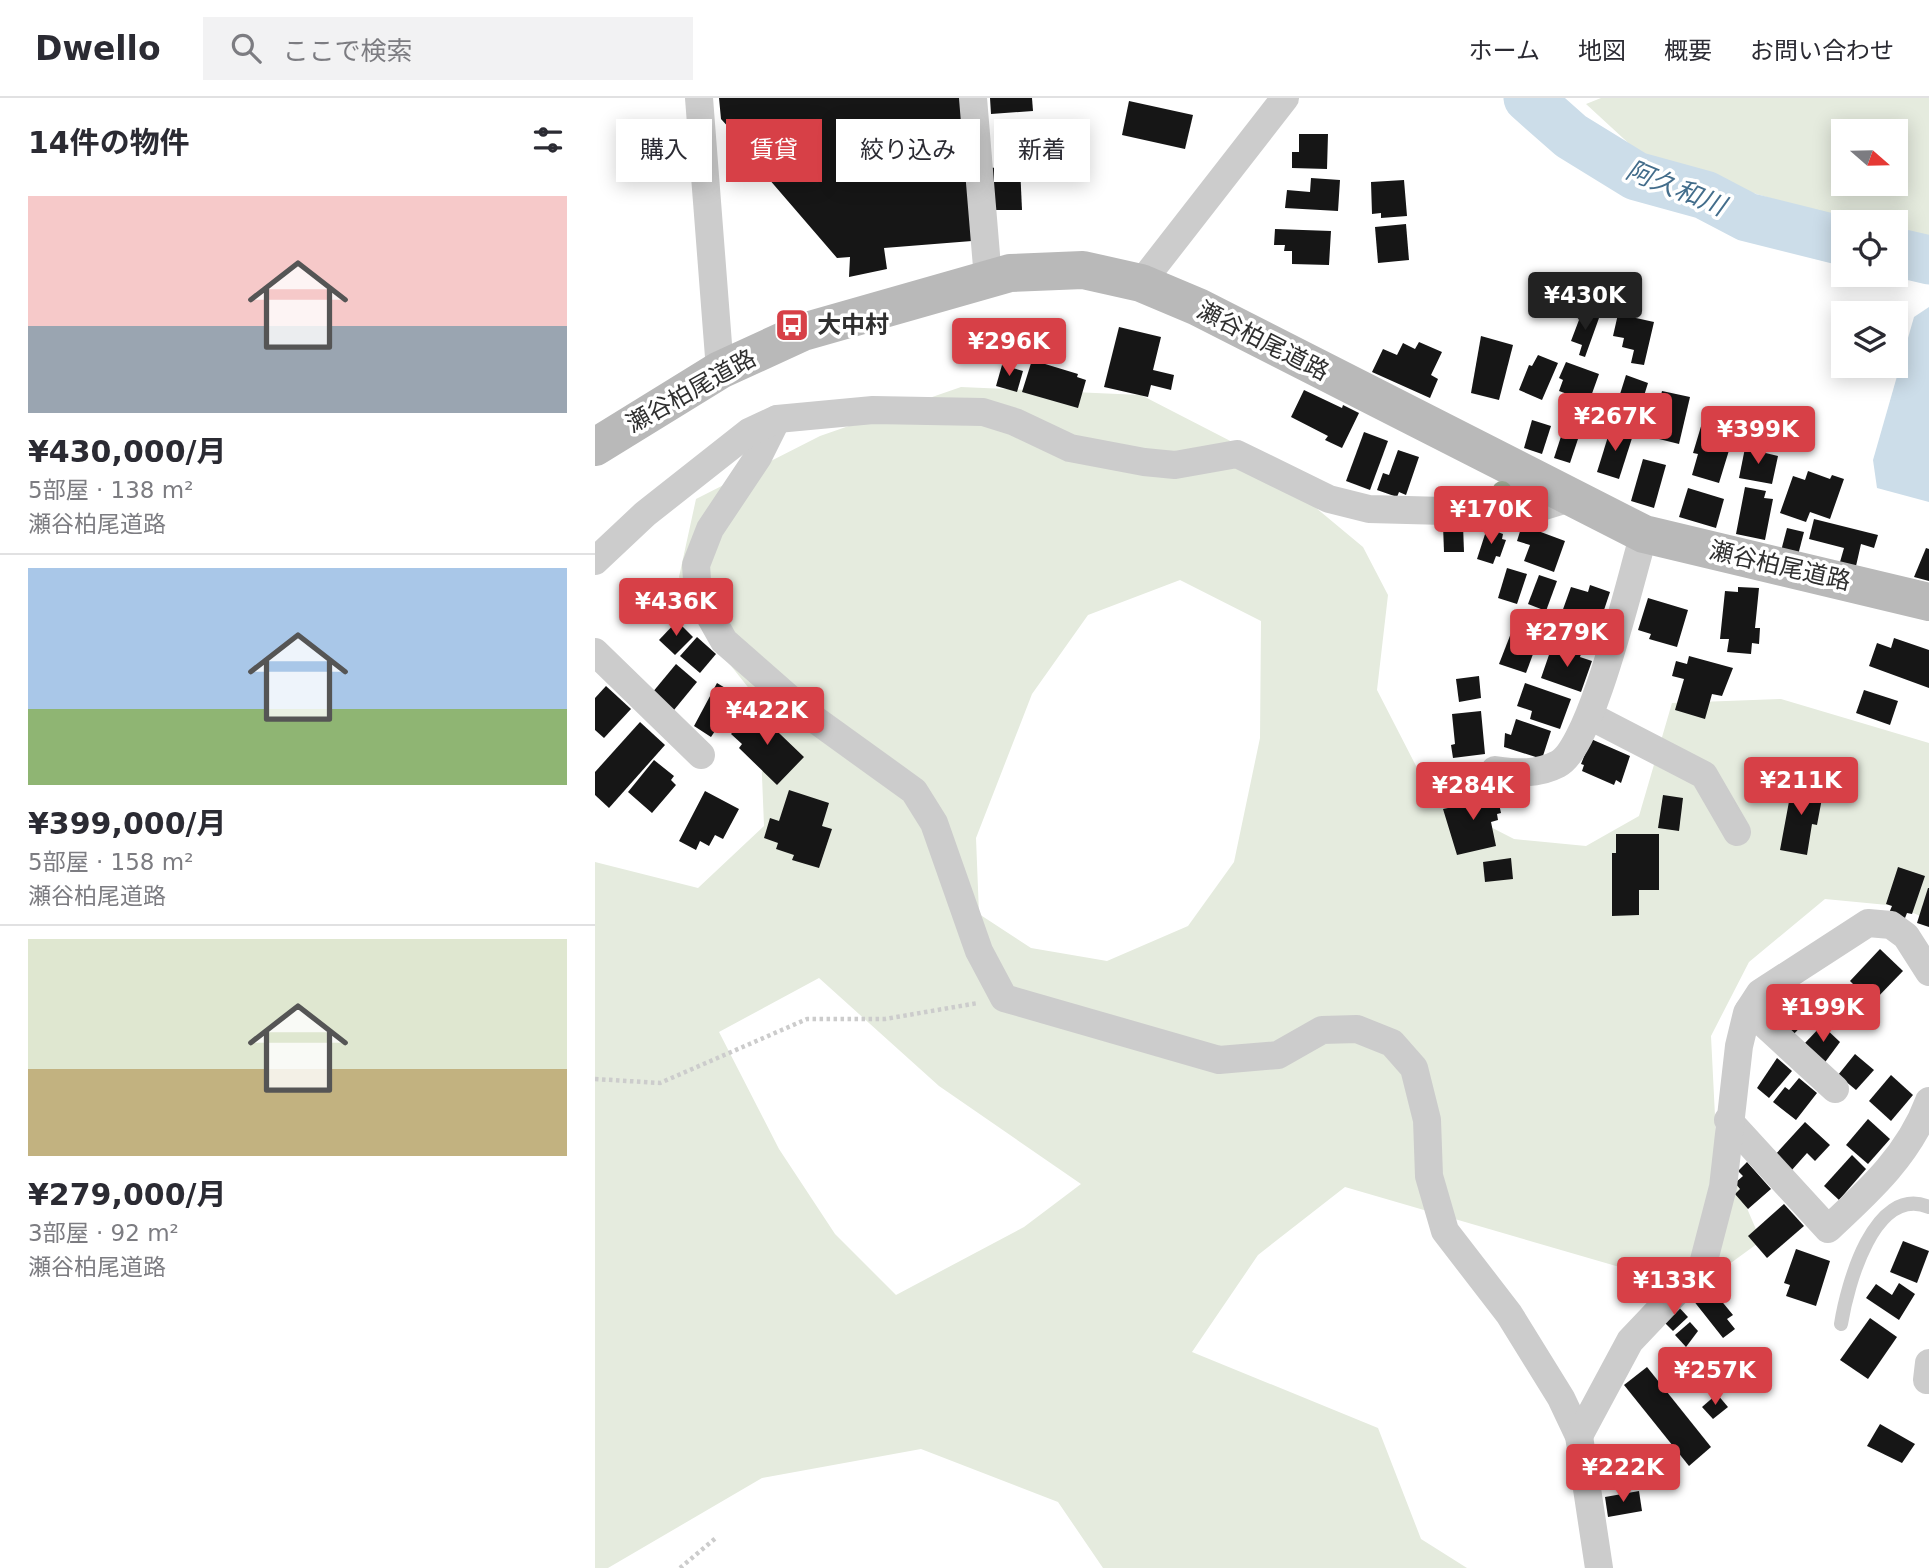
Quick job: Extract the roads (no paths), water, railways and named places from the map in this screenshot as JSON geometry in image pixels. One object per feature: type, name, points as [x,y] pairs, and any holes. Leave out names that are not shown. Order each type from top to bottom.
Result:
[{"type":"main road","name":"瀬谷柏尾道路","points":[[595,447],[720,370],[803,332],[1010,274],[1083,270],[1141,283],[1210,313],[1644,534],[1929,601]]},
{"type":"street","points":[[699,98],[720,370]]},
{"type":"street","points":[[972,98],[988,279]]},
{"type":"street","points":[[1141,283],[1285,98]]},
{"type":"street","points":[[595,561],[707,463],[749,432],[777,419],[873,410],[983,412],[1015,422],[1070,448],[1144,462],[1175,465],[1237,454],[1329,499],[1369,509],[1521,513],[1570,498]]},
{"type":"street","points":[[777,419],[758,457],[710,529],[696,565],[698,595],[724,641],[806,713],[913,791],[935,823],[979,951],[1004,998],[1219,1060],[1278,1055],[1322,1030],[1357,1029],[1392,1042],[1414,1068],[1427,1119],[1429,1176],[1445,1231],[1509,1314],[1561,1398],[1580,1436],[1599,1568]]},
{"type":"street","points":[[1495,770],[1528,774],[1560,764],[1576,747],[1590,716],[1644,534]]},
{"type":"street","points":[[595,652],[701,755]]},
{"type":"street","points":[[1590,716],[1704,775],[1737,832]]},
{"type":"street","points":[[1580,1436],[1630,1341],[1703,1264],[1723,1187],[1728,1120],[1739,1046],[1749,1010],[1760,993],[1868,923],[1891,925],[1906,936],[1929,972]]},
{"type":"street","points":[[1749,1010],[1835,1089]]},
{"type":"street","points":[[1728,1120],[1828,1229],[1887,1174],[1923,1117],[1929,1101]]},
{"type":"lane","points":[[1842,1324],[1846,1293],[1855,1267],[1877,1228],[1904,1204],[1916,1202],[1929,1207]]},
{"type":"water","points":[[1929,307],[1929,502],[1877,488],[1873,460],[1897,378],[1908,378],[1908,338],[1914,317]]},
{"type":"waterway","name":"阿久和川","points":[[1528,98],[1571,136],[1636,176],[1705,195],[1747,217],[1831,238]]},
{"type":"waterway","name":"阿久和川","points":[[1908,255],[1929,260]]},
{"type":"place","name":"大中村","points":[[792,325]]}]
